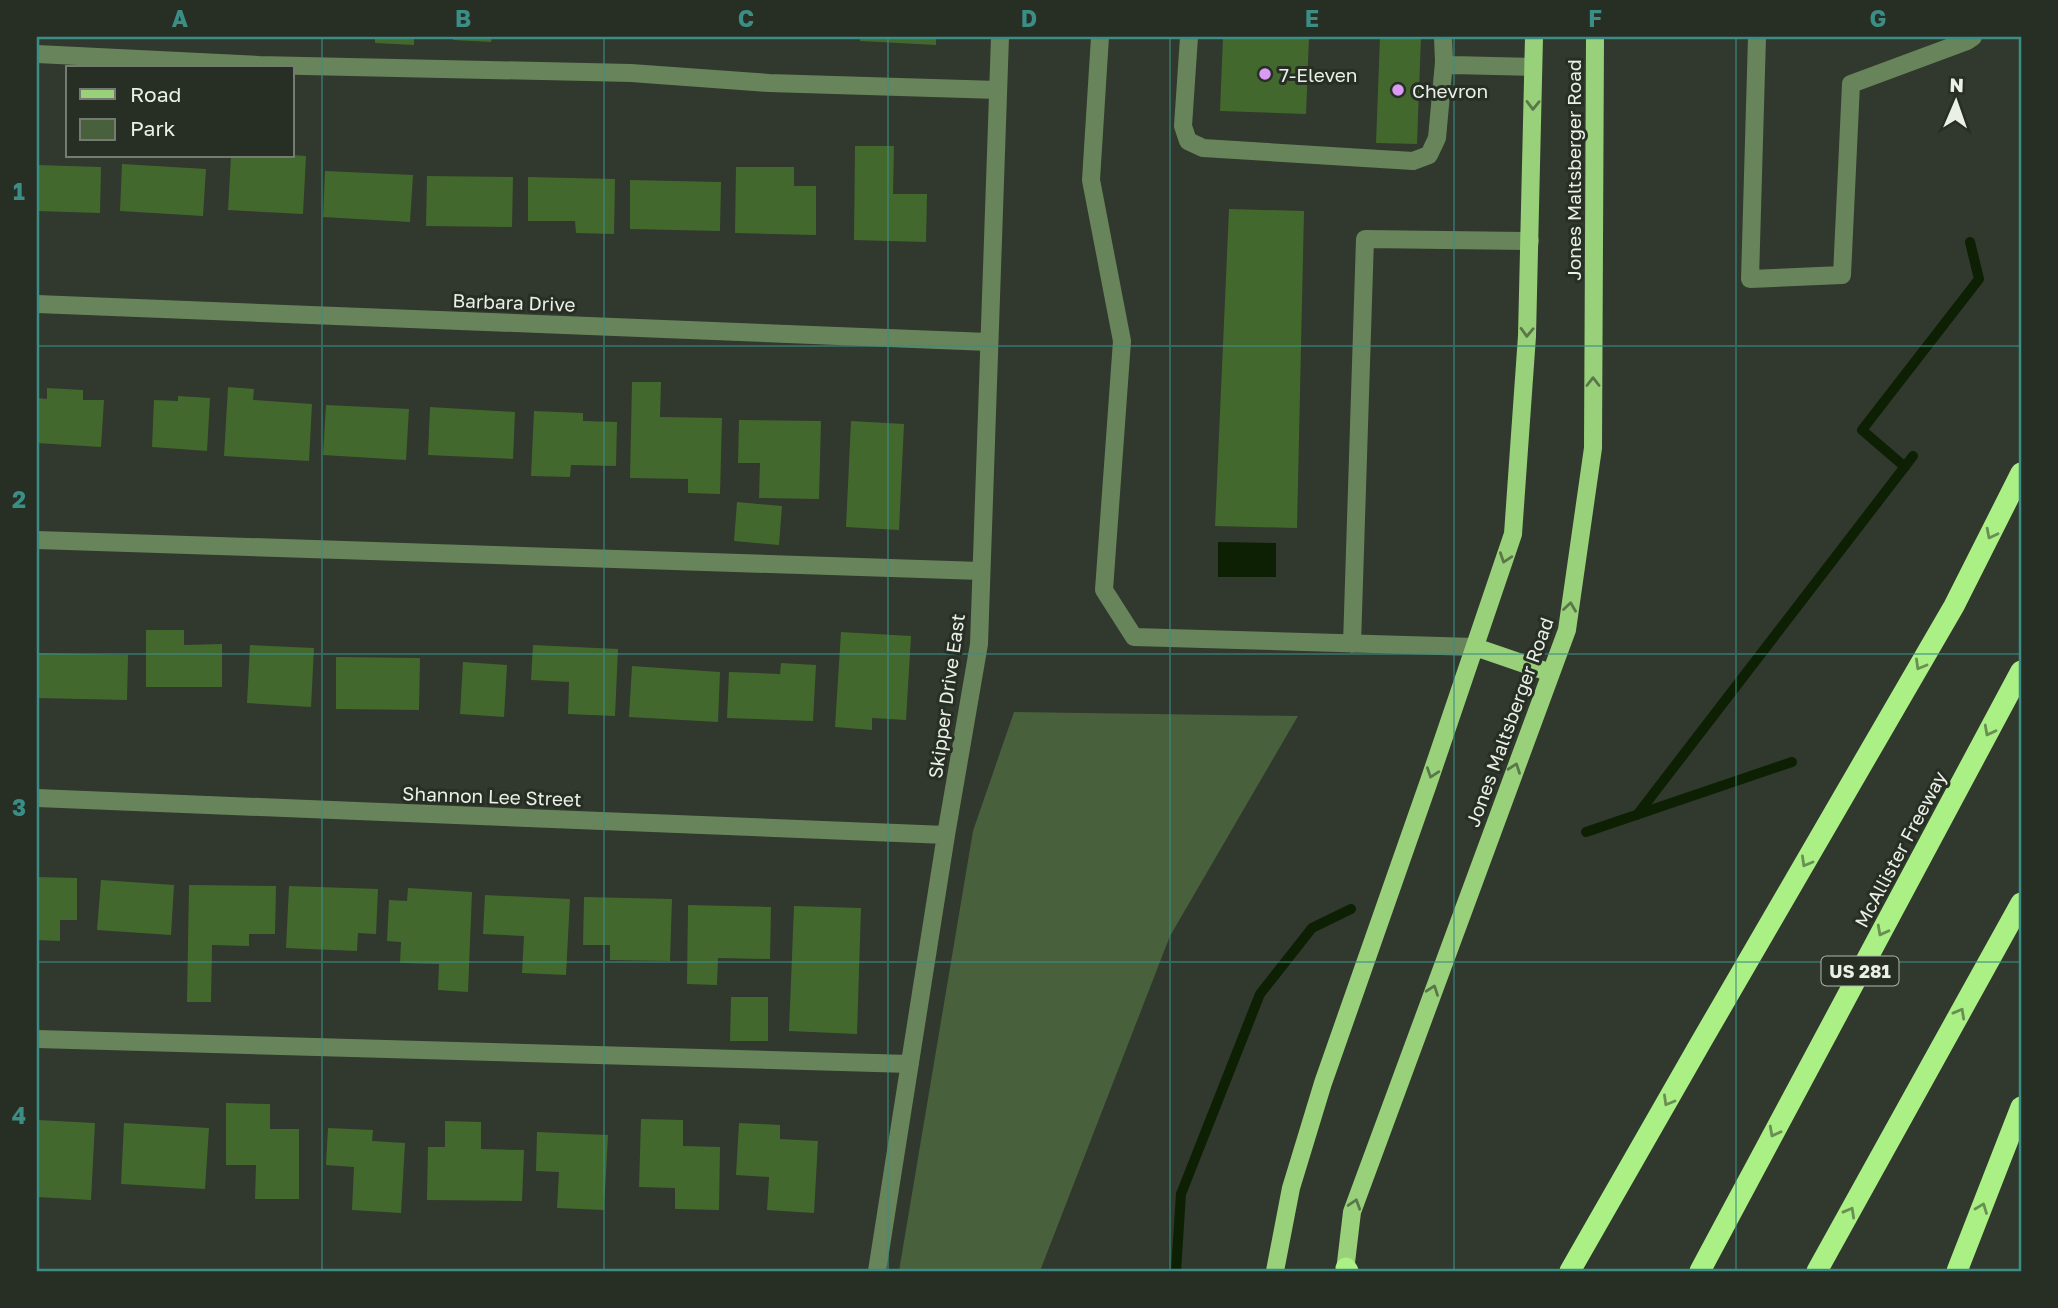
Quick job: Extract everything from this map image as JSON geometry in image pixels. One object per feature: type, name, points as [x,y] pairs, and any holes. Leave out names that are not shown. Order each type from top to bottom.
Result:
[{"type":"highway","points":[[1570,1271],[1955,606],[2021,472]]},
{"type":"highway","name":"McAllister Freeway","points":[[1700,1271],[2021,671]]},
{"type":"highway","points":[[1817,1271],[2021,903]]},
{"type":"highway","points":[[1957,1271],[2021,1107]]},
{"type":"main road","name":"Jones Maltsberger Road","points":[[1275,1271],[1291,1188],[1323,1083],[1513,534],[1527,336],[1534,37]]},
{"type":"main road","name":"Jones Maltsberger Road","points":[[1346,1270],[1352,1212],[1567,630],[1592,448],[1596,39]]},
{"type":"main road","points":[[1475,647],[1551,673]]},
{"type":"street","name":"Skipper Drive East","points":[[877,1271],[979,644],[1000,37]]},
{"type":"street","points":[[1100,37],[1091,180],[1122,341],[1104,590],[1134,637],[1475,647]]},
{"type":"street","points":[[1189,37],[1183,125],[1188,141],[1203,148],[1413,161],[1429,155],[1437,138],[1444,62],[1443,37]]},
{"type":"street","points":[[1757,37],[1750,279],[1842,275],[1851,84],[1973,37]]},
{"type":"street","points":[[37,54],[259,65],[631,73],[769,83],[998,90]]},
{"type":"street","points":[[1444,62],[1451,65],[1534,66]]},
{"type":"street","points":[[1352,644],[1365,239],[1530,241]]},
{"type":"street","name":"Barbara Drive","points":[[37,304],[989,342]]},
{"type":"street","points":[[37,540],[981,570]]},
{"type":"street","name":"Shannon Lee Street","points":[[37,798],[946,835]]},
{"type":"street","points":[[37,1038],[910,1064]]},
{"type":"green space","points":[[1014,712],[1298,716],[1170,936],[1040,1271],[899,1271],[973,831]]},
{"type":"shaded area","points":[[1218,542],[1276,543],[1276,577],[1218,577]]},
{"type":"building","points":[[375,37],[414,37],[414,45],[375,43]]},
{"type":"building","points":[[453,37],[492,37],[491,42],[453,40]]},
{"type":"building","points":[[861,37],[936,37],[936,45],[860,41]]},
{"type":"building","name":"7-Eleven","points":[[1223,37],[1309,37],[1306,114],[1220,111]]},
{"type":"building","name":"Chevron","points":[[1380,37],[1421,37],[1417,144],[1376,143]]},
{"type":"building","points":[[855,146],[894,146],[893,194],[927,194],[926,242],[854,240]]},
{"type":"building","points":[[306,156],[303,214],[228,210],[231,158]]},
{"type":"building","points":[[122,164],[206,169],[203,216],[120,211]]},
{"type":"building","points":[[37,165],[101,167],[100,213],[37,211]]},
{"type":"building","points":[[736,167],[794,167],[794,186],[816,186],[816,235],[735,233]]},
{"type":"building","points":[[325,171],[413,175],[410,222],[323,217]]},
{"type":"building","points":[[427,176],[513,177],[512,227],[426,226]]},
{"type":"building","points":[[528,177],[615,179],[614,234],[576,233],[575,221],[528,221]]},
{"type":"building","points":[[630,180],[721,182],[720,231],[630,229]]},
{"type":"building","points":[[1229,209],[1304,211],[1297,528],[1215,526]]},
{"type":"building","points":[[632,382],[661,382],[660,417],[722,418],[720,494],[688,493],[688,479],[630,478]]},
{"type":"building","points":[[228,387],[254,389],[253,400],[312,404],[309,461],[224,456]]},
{"type":"building","points":[[47,388],[83,390],[83,400],[104,400],[101,447],[37,443],[37,398],[47,399]]},
{"type":"building","points":[[178,396],[210,398],[207,451],[152,447],[154,400],[178,401]]},
{"type":"building","points":[[326,405],[409,409],[406,460],[323,455]]},
{"type":"building","points":[[430,407],[515,412],[513,459],[428,455]]},
{"type":"building","points":[[534,411],[583,413],[583,421],[617,422],[616,466],[571,465],[570,477],[531,476]]},
{"type":"building","points":[[739,420],[821,421],[819,499],[759,498],[760,463],[738,463]]},
{"type":"building","points":[[851,421],[904,424],[899,530],[846,527]]},
{"type":"building","points":[[737,502],[782,506],[779,545],[734,541]]},
{"type":"building","points":[[146,630],[184,630],[184,645],[222,644],[222,687],[146,687]]},
{"type":"building","points":[[841,632],[911,636],[906,720],[872,718],[872,730],[835,727]]},
{"type":"building","points":[[250,645],[314,648],[311,707],[247,703]]},
{"type":"building","points":[[533,645],[618,649],[615,716],[568,714],[569,682],[531,680]]},
{"type":"building","points":[[39,653],[128,655],[127,700],[38,698]]},
{"type":"building","points":[[336,657],[420,658],[419,710],[336,709]]},
{"type":"building","points":[[463,662],[507,665],[504,717],[460,714]]},
{"type":"building","points":[[781,663],[816,665],[813,721],[727,718],[729,672],[780,674]]},
{"type":"building","points":[[632,666],[720,672],[718,722],[629,717]]},
{"type":"building","points":[[37,877],[77,878],[77,920],[60,920],[60,941],[37,940]]},
{"type":"building","points":[[101,880],[174,885],[171,935],[97,930]]},
{"type":"building","points":[[189,885],[276,886],[275,934],[249,934],[249,946],[212,945],[211,1002],[187,1002]]},
{"type":"building","points":[[289,886],[378,889],[376,934],[358,933],[357,951],[286,948]]},
{"type":"building","points":[[408,888],[472,892],[468,992],[438,990],[439,964],[400,963],[401,942],[387,941],[389,900],[407,901]]},
{"type":"building","points":[[485,895],[570,899],[566,975],[522,973],[524,936],[483,934]]},
{"type":"building","points":[[584,897],[672,899],[670,961],[610,960],[610,945],[583,945]]},
{"type":"building","points":[[688,905],[771,907],[770,959],[718,958],[717,985],[687,984]]},
{"type":"building","points":[[794,906],[861,908],[857,1034],[789,1031]]},
{"type":"building","points":[[731,997],[768,997],[768,1041],[730,1041]]},
{"type":"building","points":[[226,1103],[270,1104],[270,1129],[299,1129],[299,1199],[255,1199],[256,1165],[226,1165]]},
{"type":"building","points":[[641,1119],[683,1120],[683,1146],[720,1147],[719,1210],[675,1209],[675,1188],[639,1187]]},
{"type":"building","points":[[37,1120],[95,1123],[91,1200],[37,1197]]},
{"type":"building","points":[[445,1121],[481,1122],[481,1149],[524,1150],[522,1201],[427,1200],[428,1147],[445,1147]]},
{"type":"building","points":[[124,1123],[209,1128],[205,1189],[121,1184]]},
{"type":"building","points":[[739,1123],[780,1125],[780,1139],[818,1141],[814,1213],[767,1210],[769,1177],[736,1175]]},
{"type":"building","points":[[328,1128],[373,1130],[372,1141],[405,1143],[401,1213],[352,1210],[354,1167],[326,1165]]},
{"type":"building","points":[[537,1132],[608,1135],[604,1210],[557,1208],[559,1172],[536,1171]]},
{"type":"waterway","points":[[1905,467],[1862,430],[1979,279],[1970,242]]},
{"type":"waterway","points":[[1637,815],[1913,456]]},
{"type":"waterway","points":[[1586,832],[1792,762]]},
{"type":"waterway","points":[[1176,1271],[1181,1194],[1260,994],[1312,928],[1351,909]]},
{"type":"place","name":"7-Eleven","points":[[1265,74]]},
{"type":"place","name":"Chevron","points":[[1398,90]]}]
